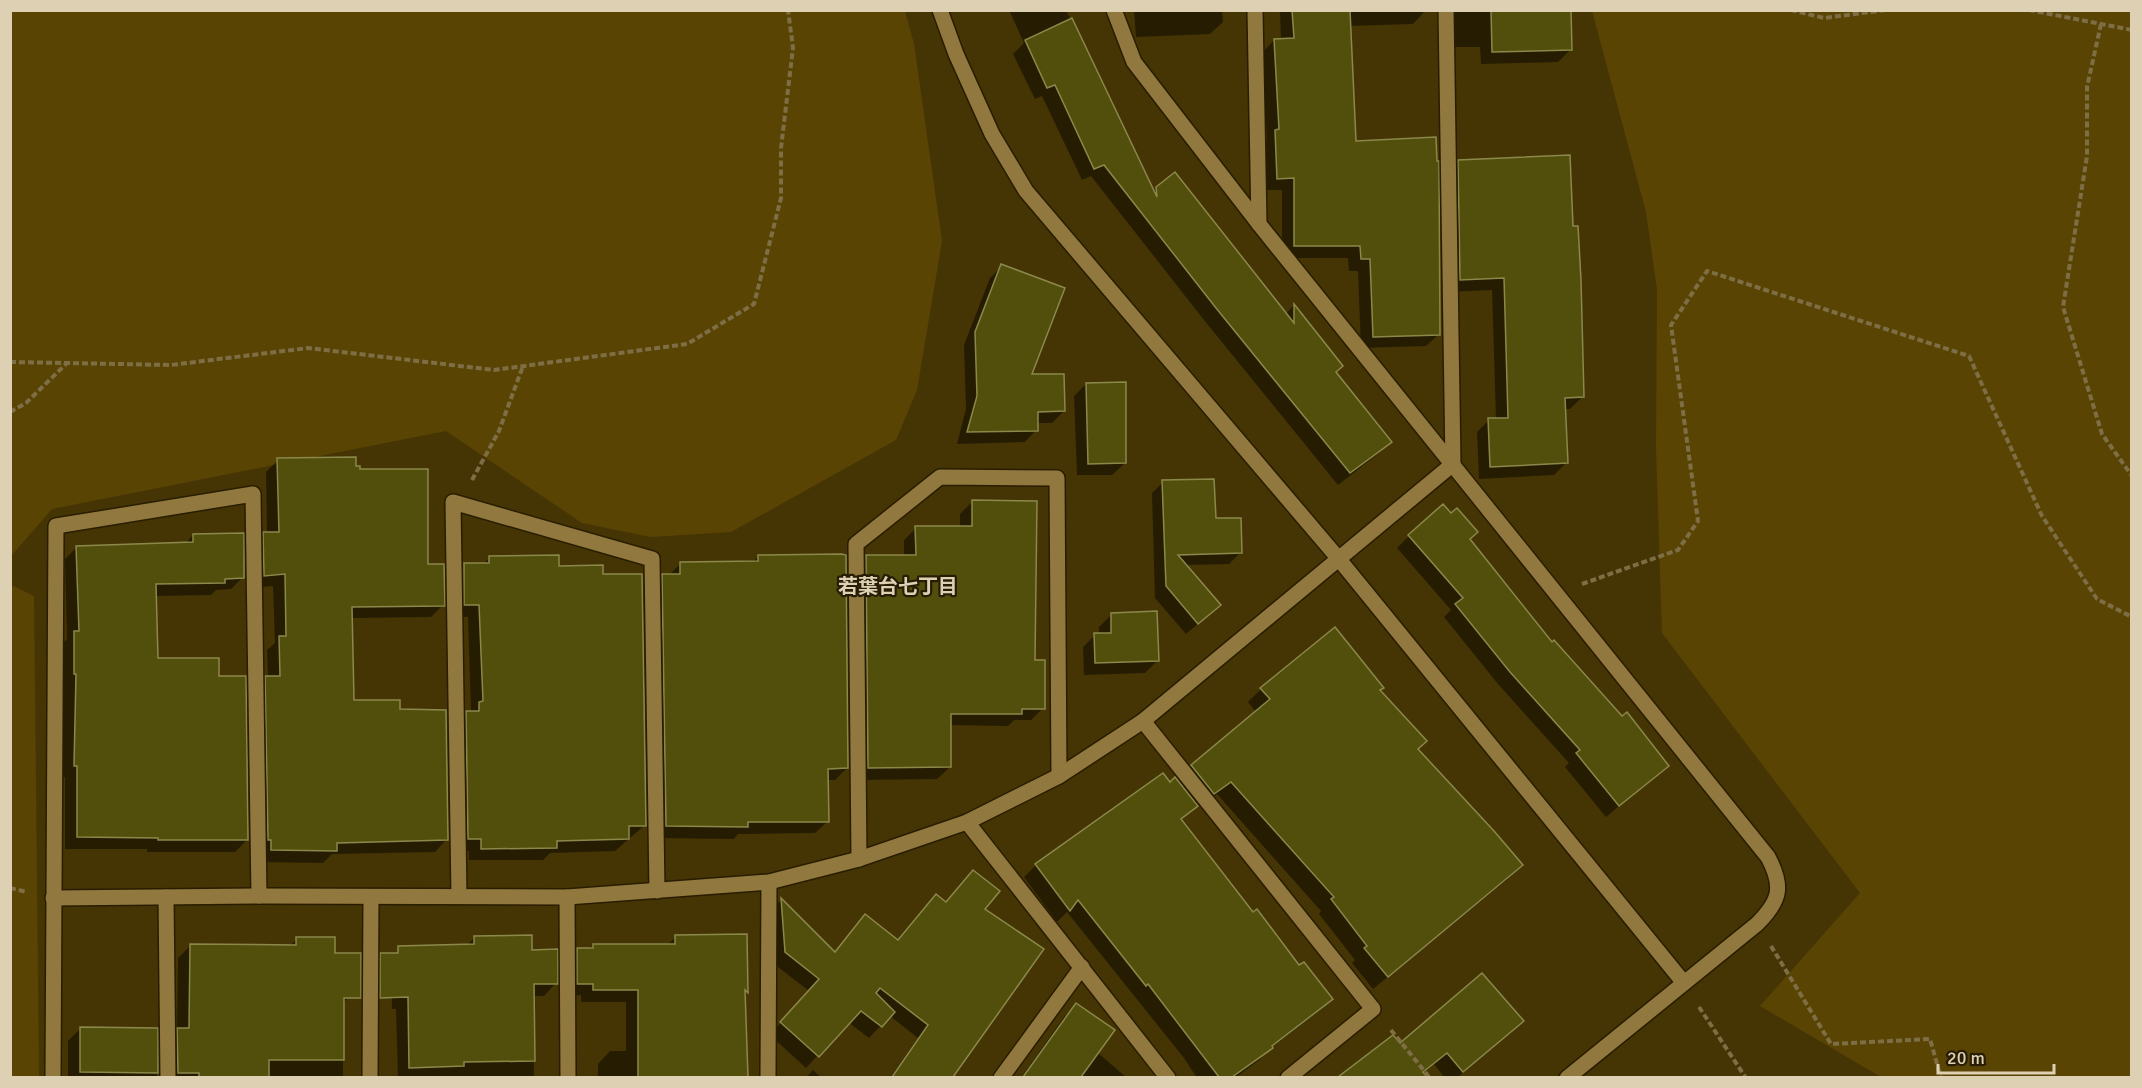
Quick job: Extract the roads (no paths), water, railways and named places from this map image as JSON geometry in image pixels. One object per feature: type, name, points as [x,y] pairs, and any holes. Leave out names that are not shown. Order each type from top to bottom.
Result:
[{"type":"street","points":[[940,10],[956,54],[992,134],[1026,191],[1338,558],[1684,983]]},
{"type":"street","points":[[1114,10],[1134,62],[1259,224],[1557,593],[1767,857],[1775,871],[1776,897],[1771,909],[1756,924],[1567,1077]]},
{"type":"street","points":[[1255,10],[1259,224]]},
{"type":"street","points":[[1446,10],[1453,464]]},
{"type":"street","points":[[53,898],[567,897],[769,882],[859,860],[967,822],[1059,776],[1143,721],[1453,464]]},
{"type":"street","points":[[859,860],[856,544],[940,477],[1057,478],[1059,776]]},
{"type":"street","points":[[53,1077],[56,526],[253,494],[259,896]]},
{"type":"street","points":[[459,896],[453,502],[652,559],[657,891]]},
{"type":"street","points":[[1143,721],[1373,1009],[1288,1077]]},
{"type":"street","points":[[967,822],[1168,1077]]},
{"type":"street","points":[[768,1077],[769,882]]},
{"type":"street","points":[[166,897],[168,1077]]},
{"type":"street","points":[[370,1077],[371,897]]},
{"type":"street","points":[[567,897],[568,1077]]},
{"type":"street","points":[[1001,1077],[1082,968]]},
{"type":"district","name":"若葉台七丁目","points":[[898,586]]}]
